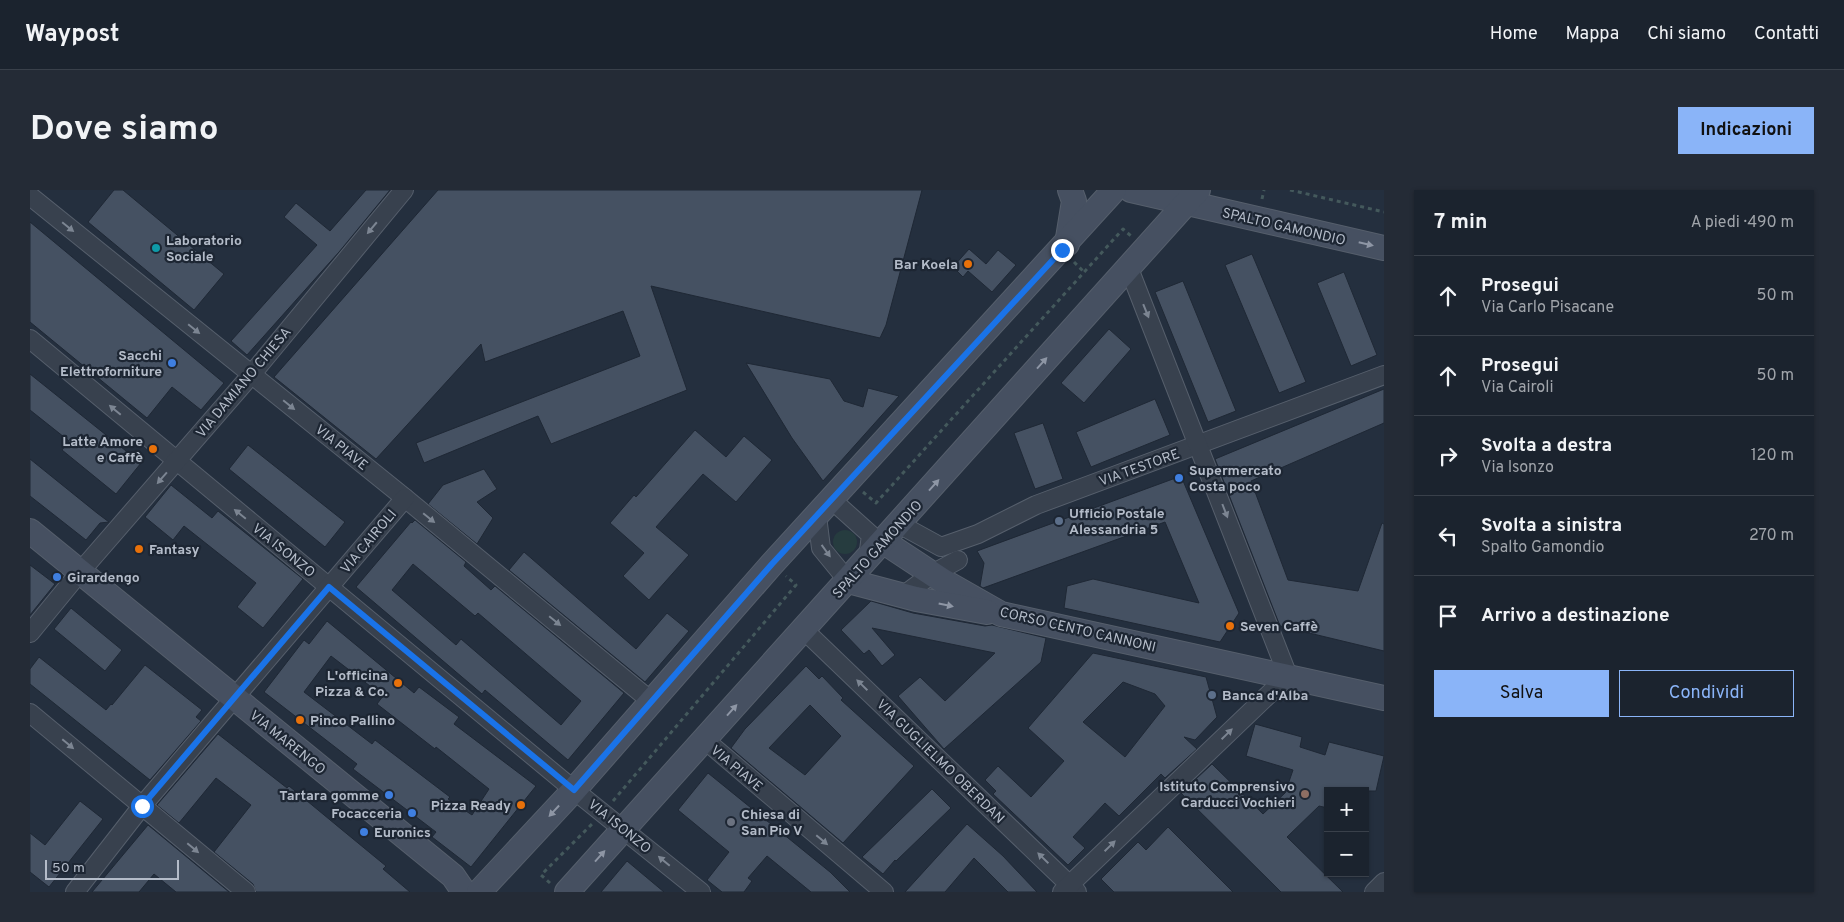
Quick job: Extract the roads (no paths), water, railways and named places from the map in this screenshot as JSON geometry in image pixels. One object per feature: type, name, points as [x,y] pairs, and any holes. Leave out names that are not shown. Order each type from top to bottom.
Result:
[{"type":"street","name":"VIA DAMIANO CHIESA","points":[[30,634],[80,572],[251,375],[404,190]]},
{"type":"street","points":[[1067,244],[1074,201],[1070,190]]},
{"type":"street","points":[[474,888],[506,862],[574,790],[824,508],[1067,244],[1114,190]]},
{"type":"street","name":"SPALTO GAMONDIO","points":[[1131,190],[1191,197],[1384,248]]},
{"type":"street","name":"VIA PIAVE","points":[[30,196],[405,498],[651,701]]},
{"type":"street","name":"SPALTO GAMONDIO","points":[[567,892],[848,581],[874,545],[899,524],[1191,197]]},
{"type":"street","points":[[1070,889],[1288,676],[1200,445],[1128,266]]},
{"type":"street","name":"VIA ISONZO","points":[[30,339],[574,790],[625,828],[701,892]]},
{"type":"street","name":"VIA TESTORE","points":[[899,524],[941,547],[978,534],[1036,505],[1384,375]]},
{"type":"street","name":"VIA CAIROLI","points":[[75,892],[142,806],[405,498]]},
{"type":"street","points":[[824,508],[874,545]]},
{"type":"street","points":[[824,508],[821,548],[848,581],[964,609],[1001,614]]},
{"type":"street","name":"VIA MARENGO","points":[[30,531],[234,698],[474,888]]},
{"type":"street","points":[[956,589],[951,576],[958,560],[978,534]]},
{"type":"street","name":"CORSO CENTO CANNONI","points":[[874,545],[932,574],[1001,614],[1384,698]]},
{"type":"street","points":[[904,595],[932,574],[958,560]]},
{"type":"street","name":"VIA GUGLIELMO OBERDAN","points":[[804,630],[1070,889]]},
{"type":"street","points":[[30,713],[246,892]]},
{"type":"street","name":"VIA PIAVE","points":[[705,740],[884,892]]},
{"type":"place","name":"Laboratorio Sociale","points":[[156,248]]},
{"type":"place","name":"Bar Koela","points":[[968,264]]},
{"type":"place","name":"Sacchi Elettroforniture","points":[[172,363]]},
{"type":"place","name":"Latte Amore e Caffè","points":[[153,449]]},
{"type":"place","name":"Supermercato Costa poco","points":[[1179,478]]},
{"type":"place","name":"Ufficio Postale Alessandria 5","points":[[1059,521]]},
{"type":"place","name":"Fantasy","points":[[139,549]]},
{"type":"place","name":"Girardengo","points":[[57,577]]},
{"type":"place","name":"Seven Caffè","points":[[1230,626]]},
{"type":"place","name":"L'officina Pizza & Co.","points":[[398,683]]},
{"type":"place","name":"Banca d'Alba","points":[[1212,695]]},
{"type":"place","name":"Pinco Pallino","points":[[300,720]]},
{"type":"place","name":"Istituto Comprensivo Carducci Vochieri","points":[[1305,794]]},
{"type":"place","name":"Tartara gomme","points":[[389,795]]},
{"type":"place","name":"Pizza Ready","points":[[521,805]]},
{"type":"place","name":"Focacceria","points":[[412,813]]},
{"type":"place","name":"Chiesa di San Pio V","points":[[731,822]]},
{"type":"place","name":"Euronics","points":[[364,832]]}]
